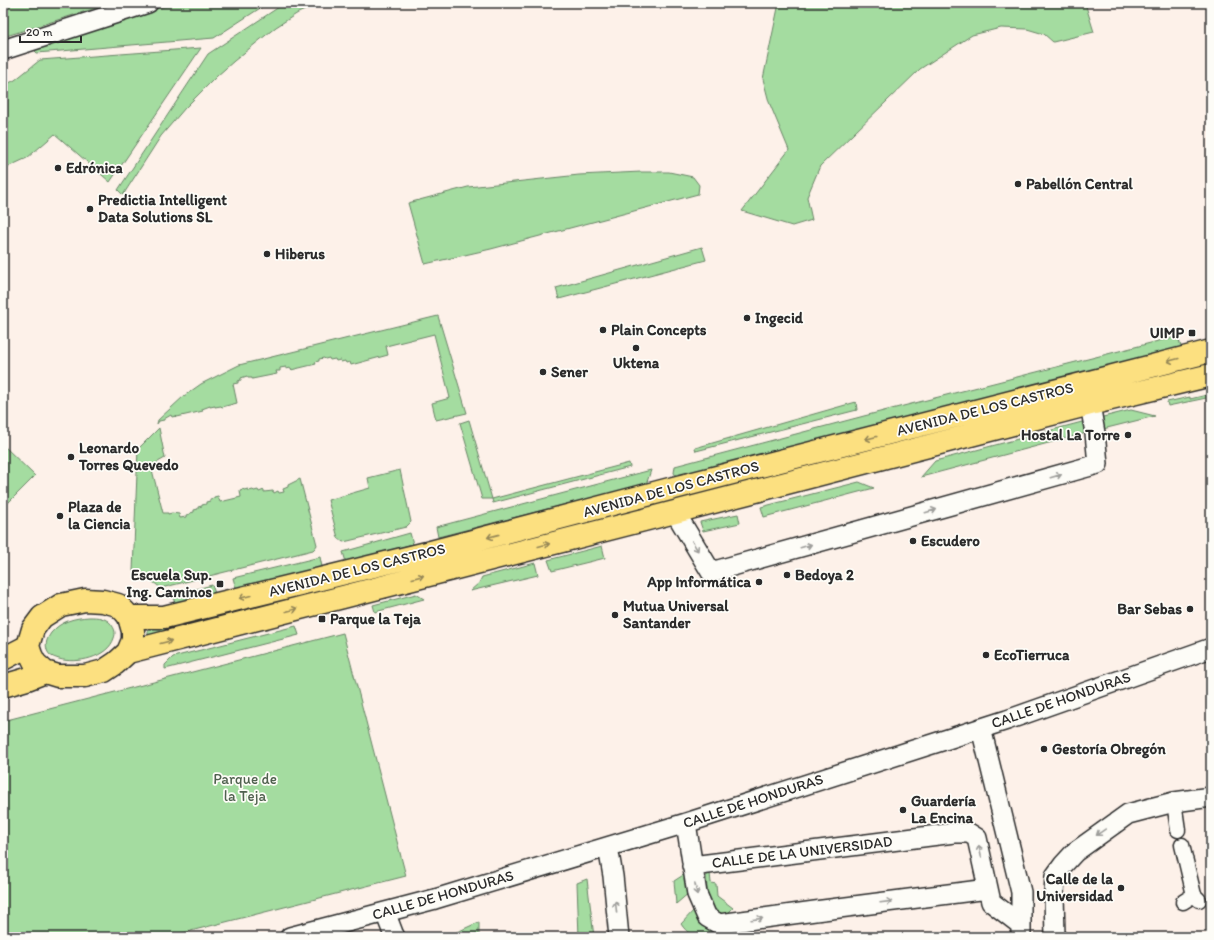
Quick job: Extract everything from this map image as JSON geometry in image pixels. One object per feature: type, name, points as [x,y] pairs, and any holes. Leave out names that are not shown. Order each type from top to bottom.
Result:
[{"type":"main road","name":"AVENIDA DE LOS CASTROS","points":[[129,617],[164,617],[427,553],[674,488],[1211,351]]},
{"type":"main road","name":"AVENIDA DE LOS CASTROS","points":[[128,652],[1090,404],[1211,375]]},
{"type":"main road","points":[[85,600],[102,601],[118,605],[129,617],[133,631],[133,640],[128,652],[104,671],[85,676],[58,676],[45,672],[35,663],[31,655],[28,646],[33,629],[42,617],[62,605],[85,600]]},
{"type":"main road","points":[[3,660],[28,646]]},
{"type":"main road","points":[[3,686],[45,672]]},
{"type":"street","points":[[3,50],[148,3]]},
{"type":"street","name":"AVENIDA DE LOS CASTROS","points":[[675,512],[711,572],[1098,464],[1090,404]]},
{"type":"street","name":"CALLE DE HONDURAS","points":[[290,937],[435,899],[686,823],[1007,720],[1211,648]]},
{"type":"street","name":"CALLE DE LA UNIVERSIDAD","points":[[981,728],[1021,892],[1021,931]]},
{"type":"street","points":[[1055,937],[1054,894],[1056,876],[1063,865],[1075,852],[1128,814],[1174,802],[1211,797]]},
{"type":"street","points":[[1174,802],[1178,830]]},
{"type":"street","name":"CALLE DE LA UNIVERSIDAD","points":[[686,823],[697,894],[707,917],[719,924],[815,910],[988,889]]},
{"type":"street","name":"CALLE DE LA UNIVERSIDAD","points":[[692,866],[954,833],[969,833],[977,838],[991,902],[1021,931]]},
{"type":"street","points":[[1182,845],[1192,899]]},
{"type":"street","points":[[608,847],[613,876],[619,937]]},
{"type":"street","points":[[385,912],[396,937]]},
{"type":"green space","points":[[3,3],[112,3],[3,37]]},
{"type":"green space","points":[[175,3],[268,3],[214,38],[37,53],[33,49]]},
{"type":"green space","points":[[285,3],[321,3],[298,13],[276,27],[217,76],[185,108],[161,136],[123,195],[118,190],[208,54]]},
{"type":"green space","points":[[779,3],[1085,3],[1094,32],[1053,42],[1044,34],[1027,29],[1001,28],[972,35],[920,69],[820,166],[807,197],[812,220],[792,226],[742,211],[789,150],[769,102],[763,79]]},
{"type":"green space","points":[[201,48],[110,182],[55,134],[27,158],[3,169],[3,86],[15,80],[40,60]]},
{"type":"green space","points":[[669,172],[693,177],[699,185],[698,194],[491,249],[425,264],[408,203],[468,187],[579,175]]},
{"type":"green space","points":[[702,247],[706,260],[559,299],[556,288]]},
{"type":"green space","points":[[438,316],[467,413],[436,420],[432,403],[450,398],[434,334],[386,346],[388,355],[351,365],[350,362],[346,363],[345,361],[341,362],[340,360],[336,361],[335,359],[330,360],[329,358],[324,358],[315,362],[316,364],[291,370],[291,368],[286,369],[286,367],[280,368],[280,371],[276,371],[277,374],[252,379],[248,378],[247,376],[241,378],[238,383],[233,384],[237,403],[222,407],[210,406],[202,409],[203,411],[177,417],[172,417],[171,415],[164,420],[159,421],[157,424],[158,420],[184,396],[201,384],[239,365]]},
{"type":"green space","points":[[1178,336],[1181,347],[733,462],[676,476],[674,473],[675,466]]},
{"type":"green space","points":[[1211,390],[1211,397],[1168,406],[1167,402],[1207,395],[1207,391]]},
{"type":"green space","points":[[856,402],[857,410],[696,451],[695,448]]},
{"type":"green space","points":[[1131,410],[1155,416],[1103,429],[1099,418]]},
{"type":"green space","points":[[469,420],[492,499],[482,499],[460,423]]},
{"type":"green space","points":[[1082,422],[1086,433],[921,477],[935,461]]},
{"type":"green space","points":[[159,428],[165,458],[151,466],[163,513],[179,514],[180,518],[186,517],[186,515],[194,512],[194,510],[198,509],[198,507],[206,504],[206,502],[210,501],[210,499],[214,497],[218,496],[220,502],[241,497],[240,490],[243,489],[248,489],[249,491],[258,490],[259,492],[264,490],[264,492],[273,491],[274,493],[278,491],[279,493],[284,492],[283,489],[300,479],[317,545],[315,548],[313,550],[161,588],[141,573],[133,571],[138,449]]},
{"type":"green space","points":[[3,445],[35,476],[3,508]]},
{"type":"green space","points":[[629,463],[630,467],[493,503],[492,499]]},
{"type":"green space","points":[[400,470],[411,522],[406,527],[348,541],[343,542],[338,538],[328,500],[370,488],[368,478]]},
{"type":"green space","points":[[651,470],[647,482],[642,485],[438,537],[436,527]]},
{"type":"green space","points":[[859,482],[874,488],[764,517],[761,507]]},
{"type":"green space","points":[[738,514],[740,523],[703,531],[700,522]]},
{"type":"green space","points":[[410,533],[413,544],[346,562],[343,552]]},
{"type":"green space","points":[[602,546],[605,558],[552,571],[548,560]]},
{"type":"green space","points":[[320,557],[322,567],[236,589],[233,578]]},
{"type":"green space","points":[[535,563],[538,575],[470,591],[479,583],[482,577]]},
{"type":"green space","points":[[419,566],[176,629],[148,636],[148,623]]},
{"type":"green space","points":[[212,585],[216,596],[175,606],[173,595]]},
{"type":"green space","points":[[416,594],[424,599],[375,612],[373,605]]},
{"type":"green space","points":[[98,617],[110,623],[115,633],[111,645],[98,655],[82,660],[74,661],[59,659],[50,655],[46,648],[46,643],[47,639],[55,629],[68,621]]},
{"type":"green space","points":[[296,626],[299,635],[165,669],[165,665],[173,657]]},
{"type":"green space","name":"Parque de la Teja","points":[[343,633],[406,876],[167,937],[3,937],[3,721]]},
{"type":"green space","points":[[688,872],[690,892],[676,904],[674,881]]},
{"type":"green space","points":[[710,873],[711,883],[716,884],[717,896],[733,908],[726,915],[714,912],[709,902],[706,876]]},
{"type":"green space","points":[[587,879],[594,937],[579,937],[577,883]]},
{"type":"green space","points":[[694,910],[702,925],[711,931],[703,937],[690,934],[681,924]]},
{"type":"green space","points":[[479,922],[479,937],[446,937]]},
{"type":"place","name":"Edrónica","points":[[58,168]]},
{"type":"place","name":"Pabellón Central","points":[[1018,184]]},
{"type":"place","name":"Predictia Intelligent Data Solutions SL","points":[[90,209]]},
{"type":"place","name":"Hiberus","points":[[267,254]]},
{"type":"place","name":"Ingecid","points":[[747,318]]},
{"type":"place","name":"Plain Concepts","points":[[603,330]]},
{"type":"place","name":"UIMP","points":[[1192,333]]},
{"type":"place","name":"Uktena","points":[[636,348]]},
{"type":"place","name":"Sener","points":[[543,372]]},
{"type":"place","name":"Hostal La Torre","points":[[1128,435]]},
{"type":"place","name":"Leonardo Torres Quevedo","points":[[71,457]]},
{"type":"place","name":"Plaza de la Ciencia","points":[[60,516]]},
{"type":"place","name":"Escudero","points":[[913,541]]},
{"type":"place","name":"Bedoya 2","points":[[787,575]]},
{"type":"place","name":"App Informática","points":[[759,582]]},
{"type":"place","name":"Escuela Sup. Ing. Caminos","points":[[220,584]]},
{"type":"place","name":"Bar Sebas","points":[[1190,609]]},
{"type":"place","name":"Mutua Universal Santander","points":[[615,615]]},
{"type":"place","name":"Parque la Teja","points":[[322,619]]},
{"type":"place","name":"EcoTierruca","points":[[986,655]]},
{"type":"place","name":"Gestoría Obregón","points":[[1044,749]]},
{"type":"place","name":"Guardería La Encina","points":[[903,810]]},
{"type":"place","name":"Calle de la Universidad","points":[[1121,888]]}]
